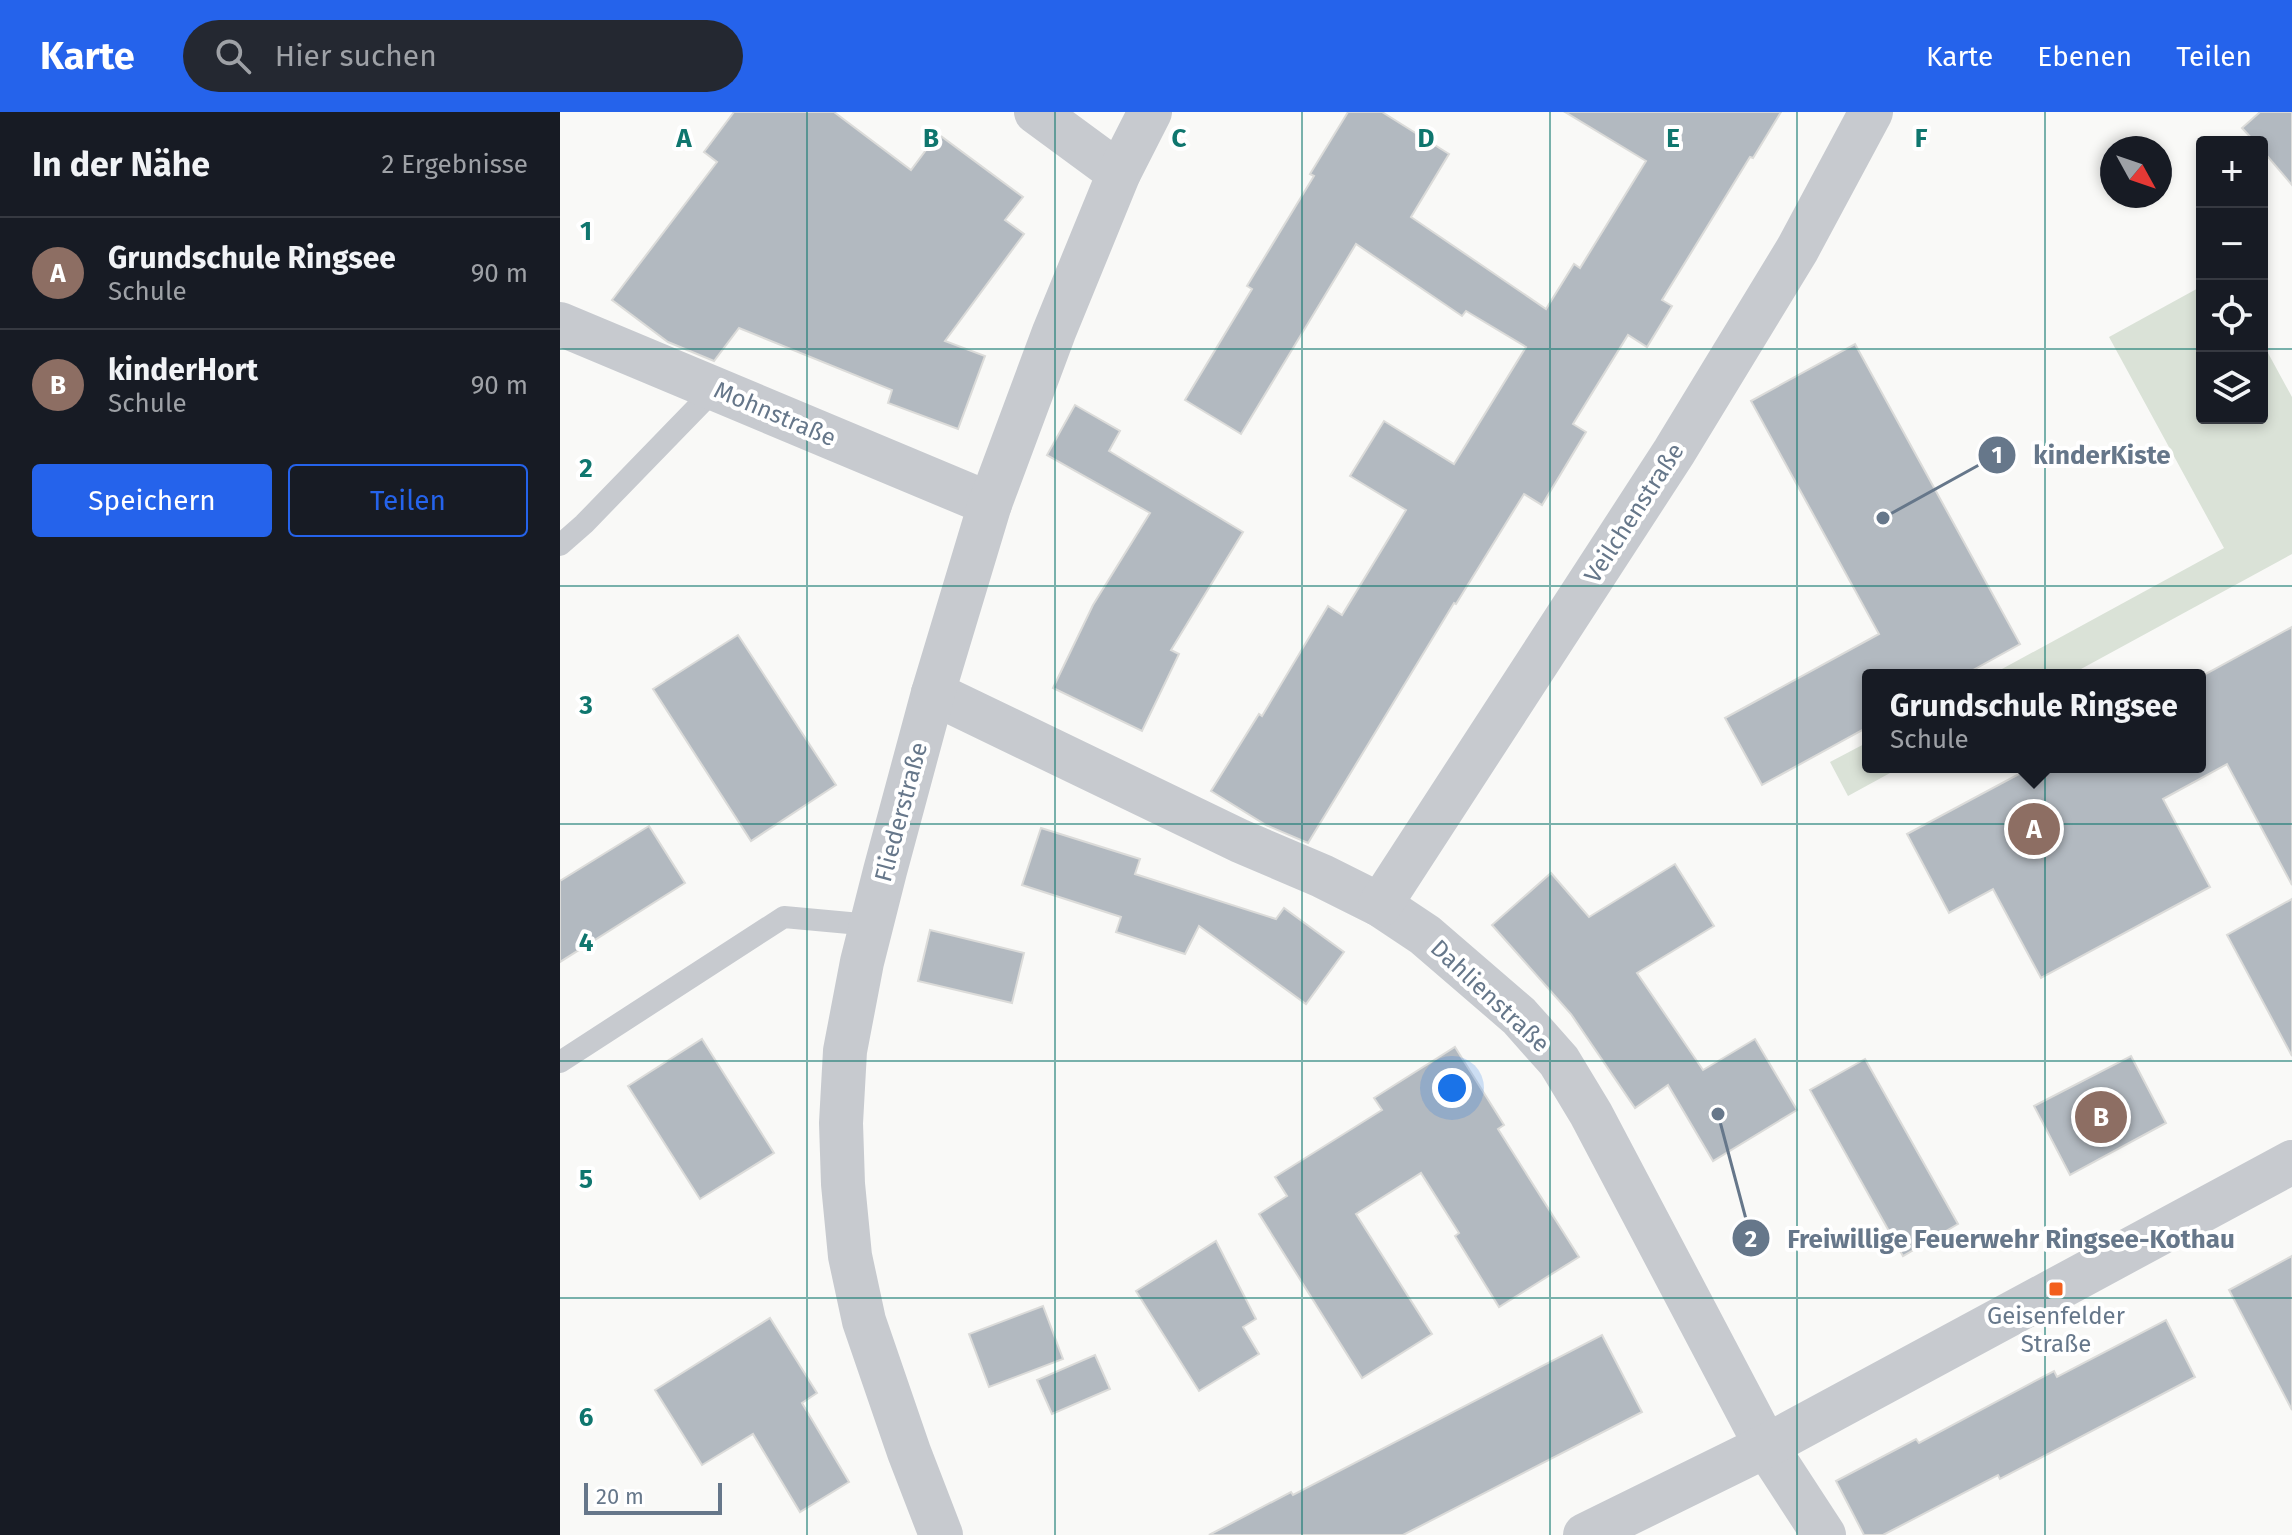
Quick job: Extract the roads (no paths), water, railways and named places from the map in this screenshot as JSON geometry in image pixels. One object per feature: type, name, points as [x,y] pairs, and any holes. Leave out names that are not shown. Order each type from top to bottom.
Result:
[{"type":"street","points":[[1036,112],[1119,173]]},
{"type":"street","name":"Fliederstraße","points":[[941,1535],[864,1321],[850,1256],[841,1123],[844,1066],[871,925],[933,693],[990,504],[1054,332],[1119,173],[1150,112]]},
{"type":"street","name":"Veilchenstraße","points":[[1380,905],[1674,452],[1797,250],[1871,112]]},
{"type":"street","name":"Mohnstraße","points":[[560,324],[990,504]]},
{"type":"street","name":"Dahlienstraße","points":[[933,693],[1380,905],[1425,935],[1519,1016],[1559,1061],[1591,1114],[1766,1446],[1824,1535]]},
{"type":"street","points":[[1585,1535],[1766,1446],[2292,1162]]},
{"type":"lane","points":[[560,545],[715,389]]},
{"type":"lane","points":[[560,1062],[784,917],[871,925]]},
{"type":"place","name":"kinderKiste","points":[[1883,518]]},
{"type":"place","name":"Grundschule Ringsee","points":[[2034,829]]},
{"type":"place","name":"Freiwillige Feuerwehr Ringsee-Kothau","points":[[1718,1114]]},
{"type":"place","name":"kinderHort","points":[[2101,1117]]},
{"type":"place","name":"Geisenfelder Straße","points":[[2056,1289]]}]
